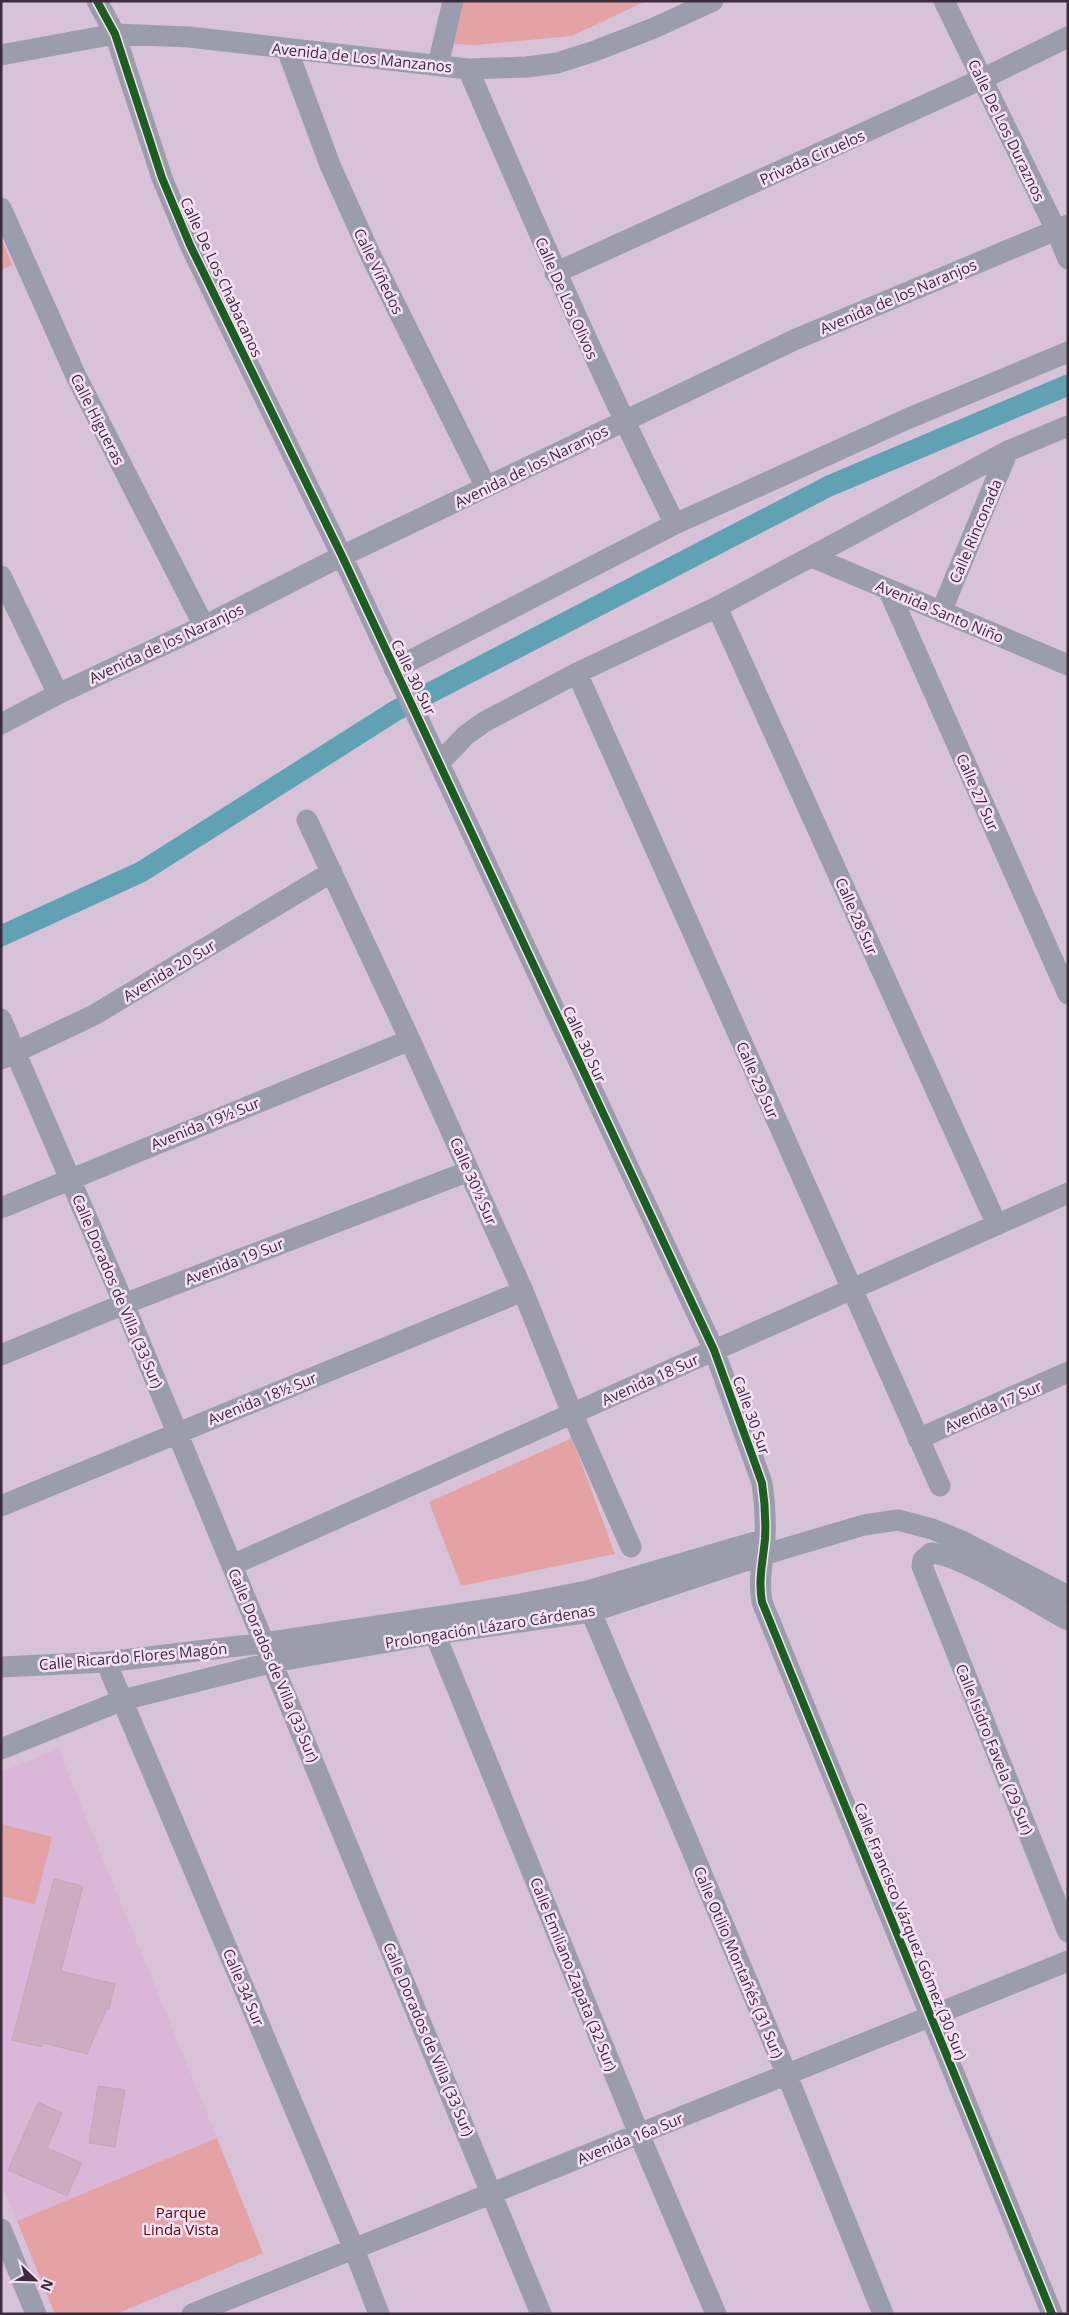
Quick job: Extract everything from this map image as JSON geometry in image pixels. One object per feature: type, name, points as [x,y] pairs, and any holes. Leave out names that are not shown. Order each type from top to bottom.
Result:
[{"type":"street","name":"Calle De Los Chabacanos","points":[[97,1],[115,34],[162,178],[190,245],[342,556]]},
{"type":"street","points":[[438,65],[453,1]]},
{"type":"street","name":"Avenida de Los Manzanos","points":[[1,55],[115,34],[189,37],[468,69],[527,68],[557,63],[592,52],[654,28],[713,1]]},
{"type":"street","name":"Calle De Los Duraznos","points":[[944,1],[982,79],[1062,228],[1068,259]]},
{"type":"street","name":"Privada Ciruelos","points":[[555,273],[982,79],[1068,37]]},
{"type":"street","name":"Calle Viñedos","points":[[287,49],[330,165],[371,256],[486,487]]},
{"type":"street","name":"Calle De Los Olivos","points":[[468,69],[555,273],[624,422],[675,524]]},
{"type":"street","name":"Calle Higueras","points":[[1,208],[76,376],[204,626]]},
{"type":"street","name":"Avenida de los Naranjos","points":[[1,724],[58,694],[204,626],[342,556],[794,340],[1062,228]]},
{"type":"street","points":[[398,678],[675,524],[926,412],[1068,352]]},
{"type":"street","points":[[438,763],[466,735],[484,722],[577,673],[717,607],[1008,451],[1068,426]]},
{"type":"street","name":"Calle Rinconada","points":[[941,612],[1008,451]]},
{"type":"street","name":"Calle 30 Sur","points":[[342,556],[714,1350],[762,1483],[766,1505],[764,1547]]},
{"type":"street","name":"Avenida Santo Niño","points":[[812,557],[1068,665]]},
{"type":"street","points":[[1,576],[58,694]]},
{"type":"street","name":"Calle 27 Sur","points":[[888,589],[1068,994]]},
{"type":"street","name":"Calle 28 Sur","points":[[717,607],[997,1225]]},
{"type":"street","name":"Calle 29 Sur","points":[[577,673],[850,1289],[940,1486]]},
{"type":"street","name":"Calle 30½ Sur","points":[[307,820],[410,1040],[523,1290],[572,1413],[631,1547]]},
{"type":"street","name":"Avenida 20 Sur","points":[[8,1056],[94,1015],[332,872]]},
{"type":"street","name":"Calle Dorados de Villa (33 Sur)","points":[[1,1019],[8,1056],[71,1178],[493,2193],[541,2314]]},
{"type":"street","name":"Avenida 19½ Sur","points":[[1,1208],[410,1040]]},
{"type":"street","name":"Avenida 19 Sur","points":[[1,1355],[124,1304],[469,1171]]},
{"type":"street","name":"Avenida 18 Sur","points":[[232,1565],[1068,1193]]},
{"type":"street","name":"Avenida 18½ Sur","points":[[1,1506],[523,1290]]},
{"type":"street","name":"Avenida 17 Sur","points":[[918,1439],[1066,1378]]},
{"type":"street","name":"Prolongación Lázaro Cárdenas","points":[[264,1643],[514,1605],[587,1591],[864,1524],[898,1520],[932,1529],[962,1541],[1068,1596]]},
{"type":"street","name":"Prolongación Lázaro Cárdenas","points":[[272,1662],[434,1634],[591,1612],[764,1547]]},
{"type":"street","name":"Calle Francisco Vázquez Gómez (30 Sur)","points":[[764,1547],[759,1584],[762,1602],[1052,2314]]},
{"type":"street","name":"Calle Isidro Favela (29 Sur)","points":[[1068,1620],[976,1570],[940,1553],[931,1553],[926,1556],[922,1566],[1068,1932]]},
{"type":"street","name":"Calle Otilio Montañés (31 Sur)","points":[[591,1612],[787,2075],[883,2314]]},
{"type":"street","name":"Calle Emiliano Zapata (32 Sur)","points":[[434,1634],[716,2314]]},
{"type":"street","name":"Calle Ricardo Flores Magón","points":[[1,1667],[106,1662],[264,1643]]},
{"type":"street","name":"Calle 34 Sur","points":[[106,1662],[354,2249],[379,2314]]},
{"type":"street","name":"Calle Ricardo Flores Magón","points":[[1,1750],[123,1700],[272,1662]]},
{"type":"street","name":"Avenida 16a Sur","points":[[204,2312],[354,2249],[1068,1961]]},
{"type":"street","points":[[1,2229],[36,2314]]},
{"type":"shaded area","points":[[58,1749],[217,2138],[17,2221],[1,2183],[1,1772]]},
{"type":"green space","points":[[464,1],[646,1],[572,36],[476,45],[454,44]]},
{"type":"green space","points":[[1,237],[12,265],[1,270]]},
{"type":"green space","points":[[572,1438],[615,1554],[461,1586],[429,1502]]},
{"type":"green space","points":[[1,1824],[52,1837],[35,1904],[1,1896]]},
{"type":"green space","name":"Parque Linda Vista","points":[[217,2138],[263,2253],[116,2314],[55,2314],[17,2221]]},
{"type":"building","points":[[54,1879],[83,1886],[61,1971],[115,1984],[109,2009],[107,2008],[87,2054],[43,2043],[42,2047],[12,2040]]},
{"type":"building","points":[[98,2086],[125,2090],[115,2147],[89,2143]]},
{"type":"building","points":[[38,2102],[62,2113],[47,2148],[82,2163],[67,2196],[8,2170]]},
{"type":"waterway","points":[[1,936],[141,872],[395,711],[829,486],[1068,385]]},
{"type":"cycle path","points":[[97,1],[115,34],[162,178],[190,245],[342,556],[714,1350],[762,1483],[765,1504],[765,1539],[761,1578],[762,1602],[1052,2314]]}]
